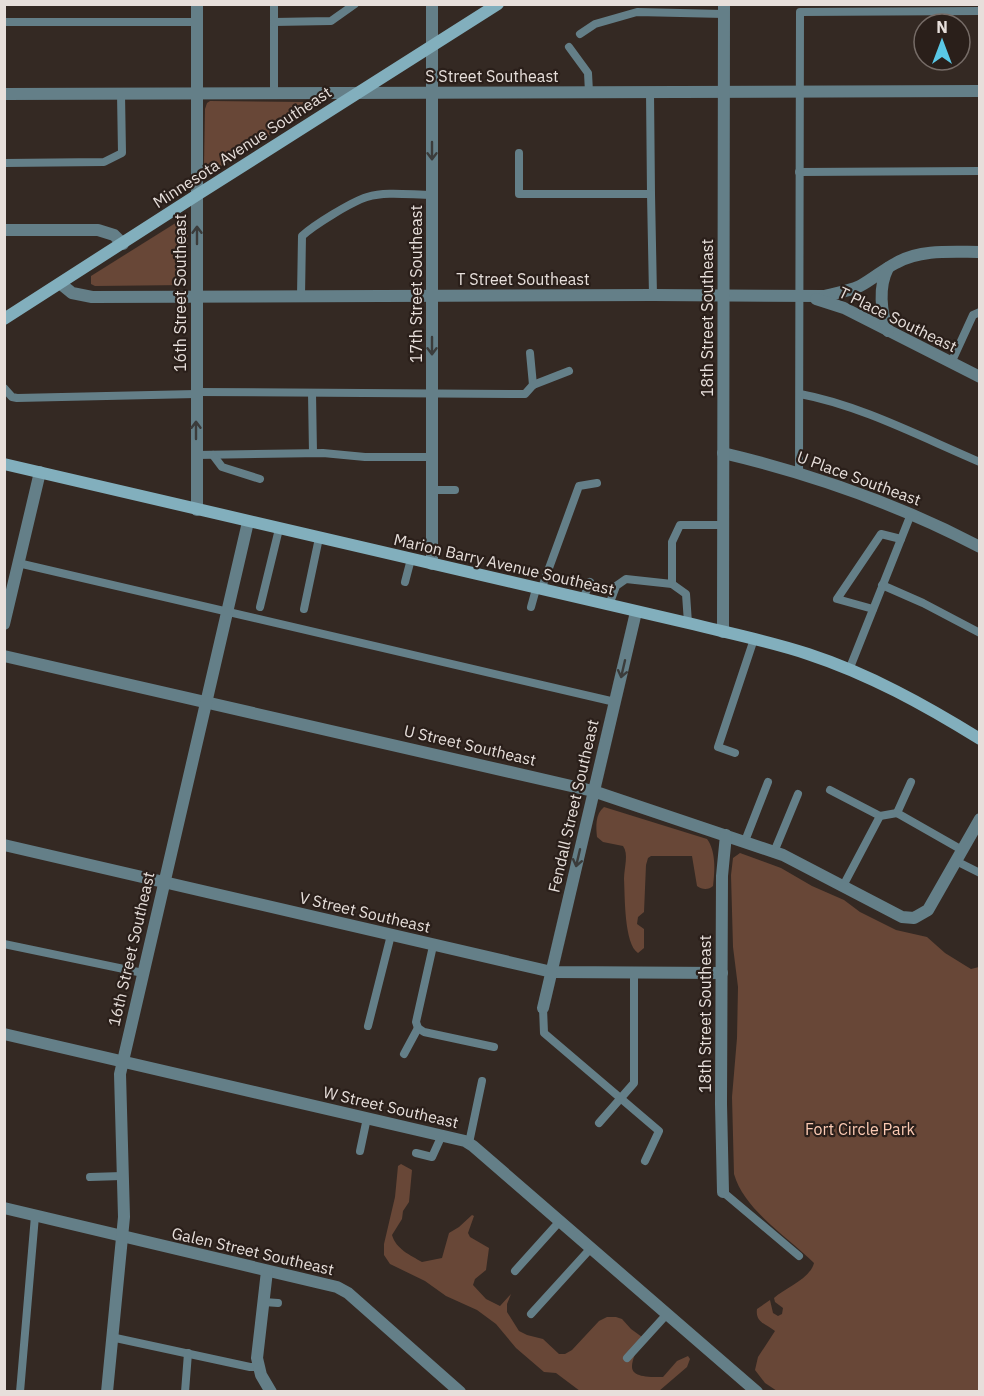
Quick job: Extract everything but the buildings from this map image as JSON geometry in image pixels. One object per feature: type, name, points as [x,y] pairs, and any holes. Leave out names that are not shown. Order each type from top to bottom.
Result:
[{"type":"main road","name":"Minnesota Avenue Southeast","points":[[4,320],[196,195],[498,4]]},
{"type":"main road","name":"Marion Barry Avenue Southeast","points":[[4,464],[688,623],[809,654],[911,698],[980,739]]},
{"type":"street","name":"16th Street Southeast","points":[[196,510],[197,4]]},
{"type":"street","name":"17th Street Southeast","points":[[432,4],[432,564]]},
{"type":"street","name":"18th Street Southeast","points":[[723,632],[724,9]]},
{"type":"street","name":"S Street Southeast","points":[[4,94],[980,91]]},
{"type":"street","points":[[4,230],[98,230],[114,235],[123,244]]},
{"type":"street","name":"T Street Southeast","points":[[61,284],[72,293],[86,297],[653,294],[824,296],[860,286],[902,260],[929,252],[980,252]]},
{"type":"street","points":[[888,331],[882,294],[883,278],[889,268]]},
{"type":"street","name":"T Place Southeast","points":[[800,296],[826,301],[844,308],[980,377]]},
{"type":"street","name":"U Place Southeast","points":[[723,453],[799,473],[857,492],[911,514],[980,547]]},
{"type":"street","points":[[5,621],[40,472]]},
{"type":"street","name":"16th Street Southeast","points":[[107,1392],[124,1217],[120,1082],[122,1061],[248,522]]},
{"type":"street","name":"Fendall Street Southeast","points":[[543,1008],[636,612]]},
{"type":"street","name":"U Street Southeast","points":[[4,656],[593,791],[774,852],[902,917],[919,916],[928,910],[959,855]]},
{"type":"street","points":[[959,855],[980,819]]},
{"type":"street","name":"18th Street Southeast","points":[[723,1192],[722,876],[726,835]]},
{"type":"street","name":"V Street Southeast","points":[[4,845],[552,972],[722,973]]},
{"type":"street","name":"W Street Southeast","points":[[4,1034],[469,1143],[757,1392]]},
{"type":"street","name":"Galen Street Southeast","points":[[4,1209],[329,1285],[345,1291],[460,1392]]},
{"type":"street","points":[[267,1271],[258,1367],[271,1392]]},
{"type":"lane","points":[[274,4],[274,93]]},
{"type":"lane","points":[[274,22],[331,21],[355,4]]},
{"type":"lane","points":[[580,34],[595,24],[637,12],[724,9]]},
{"type":"lane","points":[[799,473],[798,92],[800,12],[980,11]]},
{"type":"lane","points":[[4,22],[197,22]]},
{"type":"lane","points":[[570,47],[588,73],[589,92]]},
{"type":"lane","points":[[650,92],[653,294]]},
{"type":"lane","points":[[4,163],[104,162],[122,153],[122,93]]},
{"type":"lane","points":[[519,153],[519,194],[651,194]]},
{"type":"lane","points":[[799,172],[980,171]]},
{"type":"lane","points":[[301,296],[302,236],[312,226],[366,197],[388,194],[432,195]]},
{"type":"lane","points":[[951,363],[973,315],[980,312]]},
{"type":"lane","points":[[530,353],[533,385]]},
{"type":"lane","points":[[4,388],[12,397],[17,398],[196,393],[525,394],[533,385],[568,371]]},
{"type":"lane","points":[[312,393],[313,453]]},
{"type":"lane","points":[[800,394],[824,398],[980,462]]},
{"type":"lane","points":[[196,455],[313,453],[365,457],[432,457]]},
{"type":"lane","points":[[213,455],[222,467],[260,479]]},
{"type":"lane","points":[[531,607],[579,486],[597,483]]},
{"type":"lane","points":[[432,490],[455,490]]},
{"type":"lane","points":[[849,670],[911,514]]},
{"type":"lane","points":[[672,584],[672,542],[680,525],[723,525]]},
{"type":"lane","points":[[260,608],[279,529]]},
{"type":"lane","points":[[873,609],[837,600],[881,534],[901,539]]},
{"type":"lane","points":[[304,609],[320,538]]},
{"type":"lane","points":[[405,582],[411,560]]},
{"type":"lane","points":[[18,563],[615,702]]},
{"type":"lane","points":[[609,605],[616,586],[626,579],[672,584],[686,594],[688,623]]},
{"type":"lane","points":[[583,600],[590,582]]},
{"type":"lane","points":[[882,585],[923,603],[980,633]]},
{"type":"lane","points":[[735,753],[718,747],[753,639]]},
{"type":"lane","points":[[745,841],[768,782]]},
{"type":"lane","points":[[897,813],[912,782]]},
{"type":"lane","points":[[830,790],[880,816],[897,813],[959,855],[980,873]]},
{"type":"lane","points":[[774,852],[798,794]]},
{"type":"lane","points":[[843,886],[880,816]]},
{"type":"lane","points":[[368,1026],[391,935]]},
{"type":"lane","points":[[4,944],[143,973]]},
{"type":"lane","points":[[434,945],[416,1022],[418,1028],[424,1032],[494,1047]]},
{"type":"lane","points":[[598,1123],[634,1083],[634,974]]},
{"type":"lane","points":[[543,1008],[544,1032],[659,1131],[645,1161]]},
{"type":"lane","points":[[404,1054],[418,1028]]},
{"type":"lane","points":[[469,1143],[482,1080]]},
{"type":"lane","points":[[360,1150],[368,1118]]},
{"type":"lane","points":[[416,1153],[432,1157],[442,1135]]},
{"type":"lane","points":[[90,1177],[122,1176]]},
{"type":"lane","points":[[723,1192],[799,1256]]},
{"type":"lane","points":[[20,1392],[35,1216]]},
{"type":"lane","points":[[515,1271],[560,1221]]},
{"type":"lane","points":[[531,1314],[591,1248]]},
{"type":"lane","points":[[264,1302],[278,1303]]},
{"type":"lane","points":[[627,1358],[667,1314]]},
{"type":"lane","points":[[111,1337],[258,1367]]},
{"type":"lane","points":[[185,1392],[188,1353]]},
{"type":"green space","points":[[210,101],[303,102],[308,108],[306,112],[209,172],[204,165],[205,109]]},
{"type":"green space","points":[[182,219],[188,224],[186,285],[95,286],[91,284],[91,276]]},
{"type":"green space","points":[[604,807],[707,839],[712,849],[714,880],[713,886],[707,889],[697,886],[692,856],[651,856],[648,858],[644,912],[638,917],[637,924],[644,929],[644,948],[638,953],[630,940],[626,919],[625,849],[623,846],[603,842],[597,837],[596,825]]},
{"type":"green space","name":"Fort Circle Park","points":[[740,853],[781,868],[896,930],[927,937],[945,953],[971,969],[979,967],[979,1391],[777,1391],[765,1383],[755,1370],[758,1357],[775,1331],[762,1323],[757,1309],[770,1300],[773,1313],[778,1316],[782,1314],[783,1308],[775,1302],[774,1298],[808,1274],[814,1263],[757,1211],[739,1187],[734,1174],[732,1097],[738,987],[733,947],[731,875],[733,858]]},
{"type":"green space","points":[[401,1164],[412,1170],[409,1202],[392,1235],[404,1251],[422,1262],[442,1258],[449,1233],[472,1215],[474,1216],[468,1233],[470,1237],[489,1248],[486,1270],[475,1279],[473,1285],[486,1299],[500,1306],[511,1294],[507,1312],[519,1331],[543,1339],[559,1354],[565,1354],[572,1350],[599,1321],[607,1317],[616,1317],[622,1319],[642,1337],[632,1363],[635,1373],[650,1377],[663,1377],[677,1361],[688,1356],[690,1359],[687,1367],[659,1391],[580,1391],[556,1373],[544,1372],[516,1348],[496,1324],[477,1310],[446,1296],[425,1281],[390,1264],[384,1255],[384,1244],[395,1197],[398,1166]]}]
